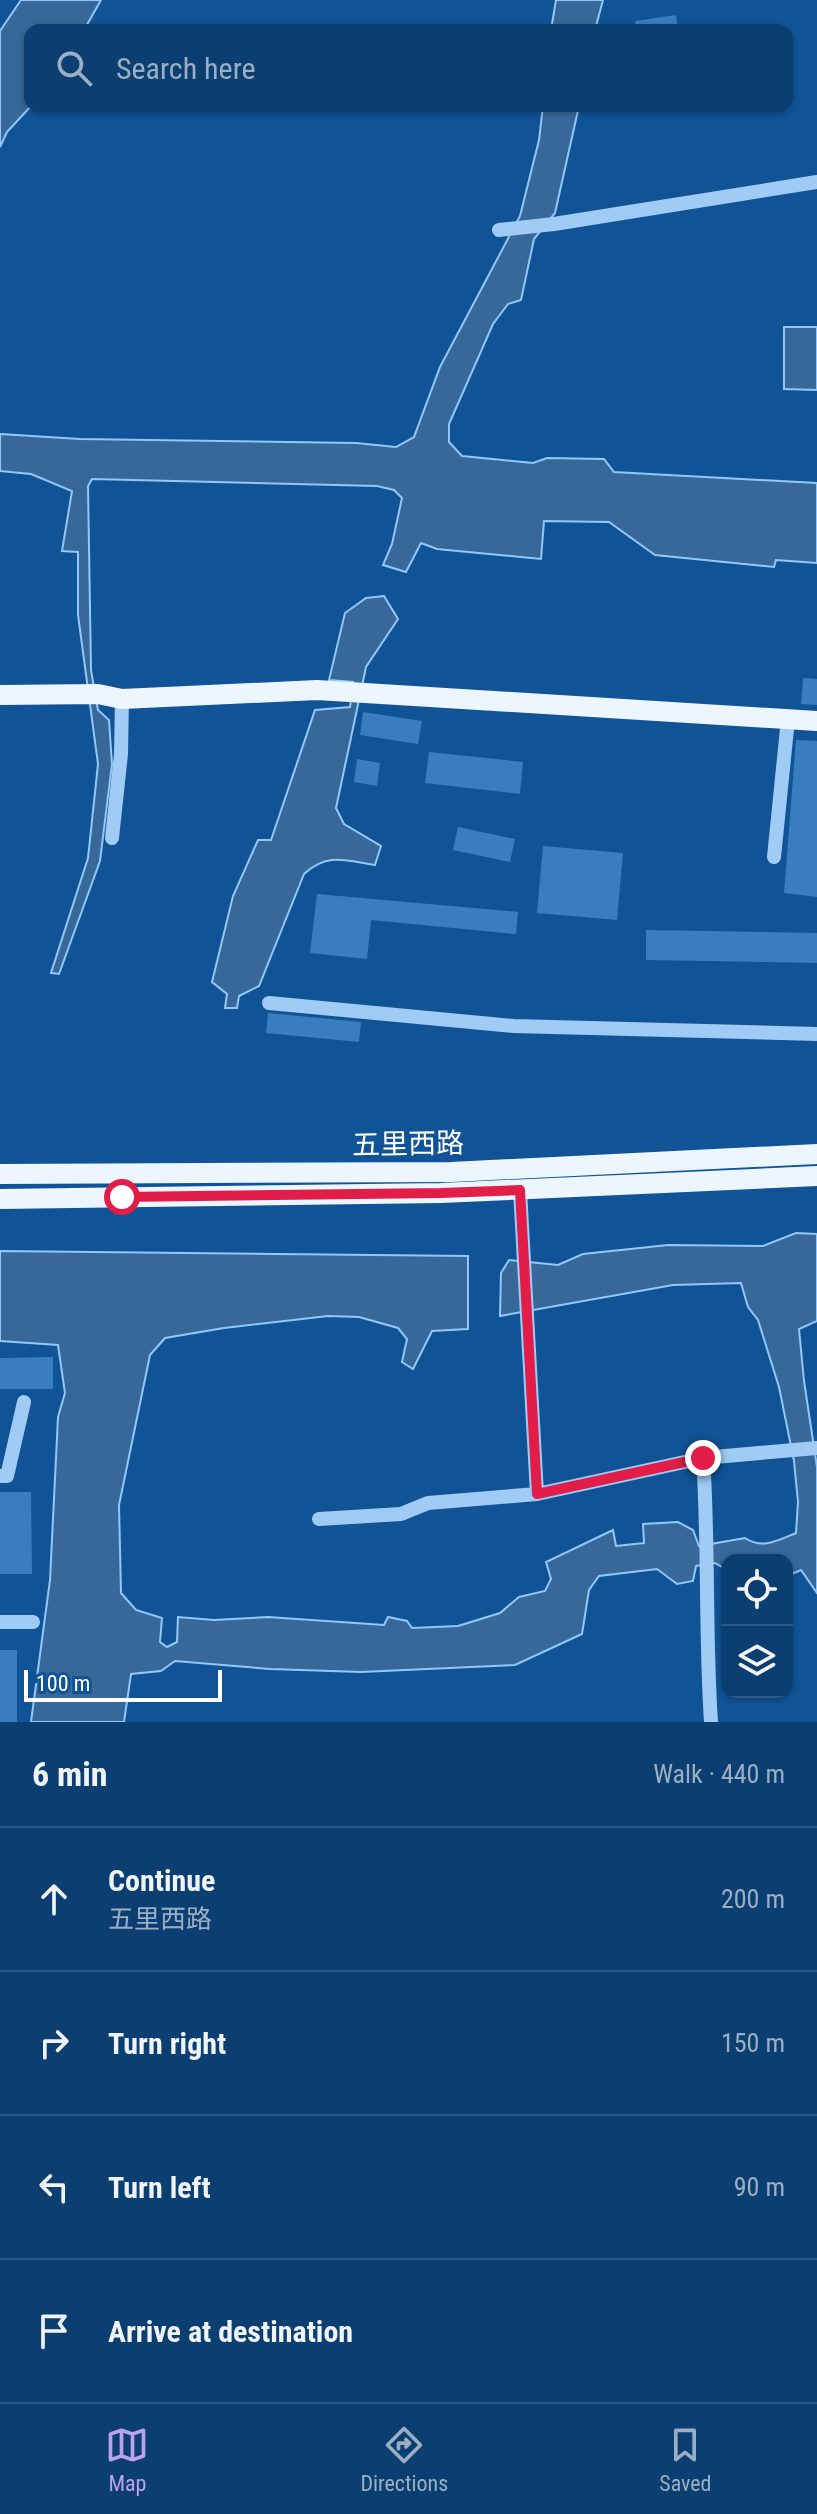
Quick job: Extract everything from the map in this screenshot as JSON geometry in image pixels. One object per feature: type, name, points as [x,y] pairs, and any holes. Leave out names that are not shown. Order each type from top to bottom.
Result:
[{"type":"main road","points":[[0,695],[98,694],[122,699],[317,690],[817,721]]},
{"type":"main road","name":"五里西路","points":[[0,1174],[451,1172],[817,1154]]},
{"type":"main road","name":"五里西路","points":[[0,1199],[441,1193],[817,1176]]},
{"type":"street","points":[[504,229],[554,224],[817,182]]},
{"type":"street","points":[[112,838],[121,754],[122,699]]},
{"type":"street","points":[[774,857],[788,719]]},
{"type":"street","points":[[269,1003],[513,1026],[817,1034]]},
{"type":"street","points":[[520,1190],[537,1494]]},
{"type":"street","points":[[0,1476],[7,1476],[24,1402]]},
{"type":"street","points":[[319,1519],[401,1514],[428,1503],[537,1494],[703,1458],[817,1448]]},
{"type":"street","points":[[703,1458],[708,1538],[706,1640],[711,1722]]},
{"type":"street","points":[[0,1622],[33,1622]]},
{"type":"water","points":[[21,0],[101,0],[87,24],[24,24],[25,112],[7,132],[0,147],[0,31]]},
{"type":"water","points":[[556,0],[603,0],[597,24],[552,24]]},
{"type":"water","points":[[542,112],[578,112],[555,213],[534,239],[521,300],[508,304],[493,324],[449,424],[449,442],[462,456],[533,463],[547,458],[604,459],[614,472],[817,483],[817,563],[776,560],[774,567],[655,555],[609,522],[544,521],[541,559],[437,549],[421,543],[406,572],[383,565],[392,544],[402,498],[394,490],[377,486],[92,479],[88,486],[91,670],[98,710],[109,720],[112,764],[100,861],[59,974],[51,973],[88,858],[98,764],[78,615],[78,552],[62,551],[72,491],[31,474],[0,471],[0,434],[80,439],[356,443],[396,447],[414,437],[440,367],[520,216],[539,140]]},
{"type":"water","points":[[784,327],[817,327],[817,390],[784,389]]},
{"type":"water","points":[[384,596],[398,619],[366,667],[336,808],[344,824],[381,846],[375,865],[329,860],[304,874],[259,986],[239,996],[237,1008],[225,1008],[227,994],[212,982],[233,896],[258,840],[271,840],[315,710],[350,707],[353,682],[329,680],[345,613],[366,598]]},
{"type":"water","points":[[796,1233],[817,1234],[817,1321],[799,1329],[817,1467],[817,1593],[801,1570],[793,1573],[793,1554],[721,1554],[721,1566],[715,1563],[696,1566],[693,1581],[677,1584],[657,1569],[599,1576],[589,1590],[582,1634],[515,1665],[361,1672],[175,1661],[161,1671],[131,1674],[124,1722],[31,1722],[50,1580],[58,1417],[65,1393],[58,1345],[0,1341],[0,1251],[468,1256],[468,1329],[432,1331],[413,1369],[402,1362],[407,1339],[398,1328],[359,1317],[328,1316],[165,1338],[150,1355],[119,1505],[121,1593],[136,1610],[162,1618],[160,1642],[167,1647],[177,1642],[178,1617],[214,1620],[268,1617],[384,1625],[388,1617],[407,1621],[412,1628],[458,1626],[500,1613],[519,1597],[545,1591],[551,1579],[546,1562],[613,1530],[616,1546],[644,1543],[643,1524],[678,1522],[693,1530],[699,1546],[745,1538],[764,1544],[796,1533],[798,1502],[794,1461],[779,1387],[758,1320],[748,1307],[741,1283],[673,1285],[500,1316],[501,1273],[509,1260],[558,1265],[583,1254],[668,1245],[763,1246]]},
{"type":"building","points":[[676,15],[677,24],[635,24],[635,21]]},
{"type":"building","points":[[803,678],[817,679],[817,705],[801,704]]},
{"type":"building","points":[[363,712],[422,721],[418,744],[360,735]]},
{"type":"building","points":[[796,740],[817,741],[817,897],[784,893]]},
{"type":"building","points":[[429,752],[523,762],[520,794],[425,783]]},
{"type":"building","points":[[357,759],[380,763],[377,786],[354,782]]},
{"type":"building","points":[[458,827],[515,839],[510,862],[453,850]]},
{"type":"building","points":[[543,846],[623,853],[617,920],[537,913]]},
{"type":"building","points":[[317,894],[518,912],[516,934],[371,920],[367,959],[310,953]]},
{"type":"building","points":[[646,930],[817,933],[817,963],[646,960]]},
{"type":"building","points":[[268,1013],[361,1022],[359,1042],[266,1033]]},
{"type":"building","points":[[53,1357],[53,1389],[0,1389],[0,1358]]},
{"type":"building","points":[[0,1492],[31,1492],[32,1574],[0,1574]]},
{"type":"building","points":[[0,1650],[17,1650],[17,1722],[0,1722]]},
{"type":"route","points":[[122,1197],[520,1190],[537,1494],[703,1458]]}]
